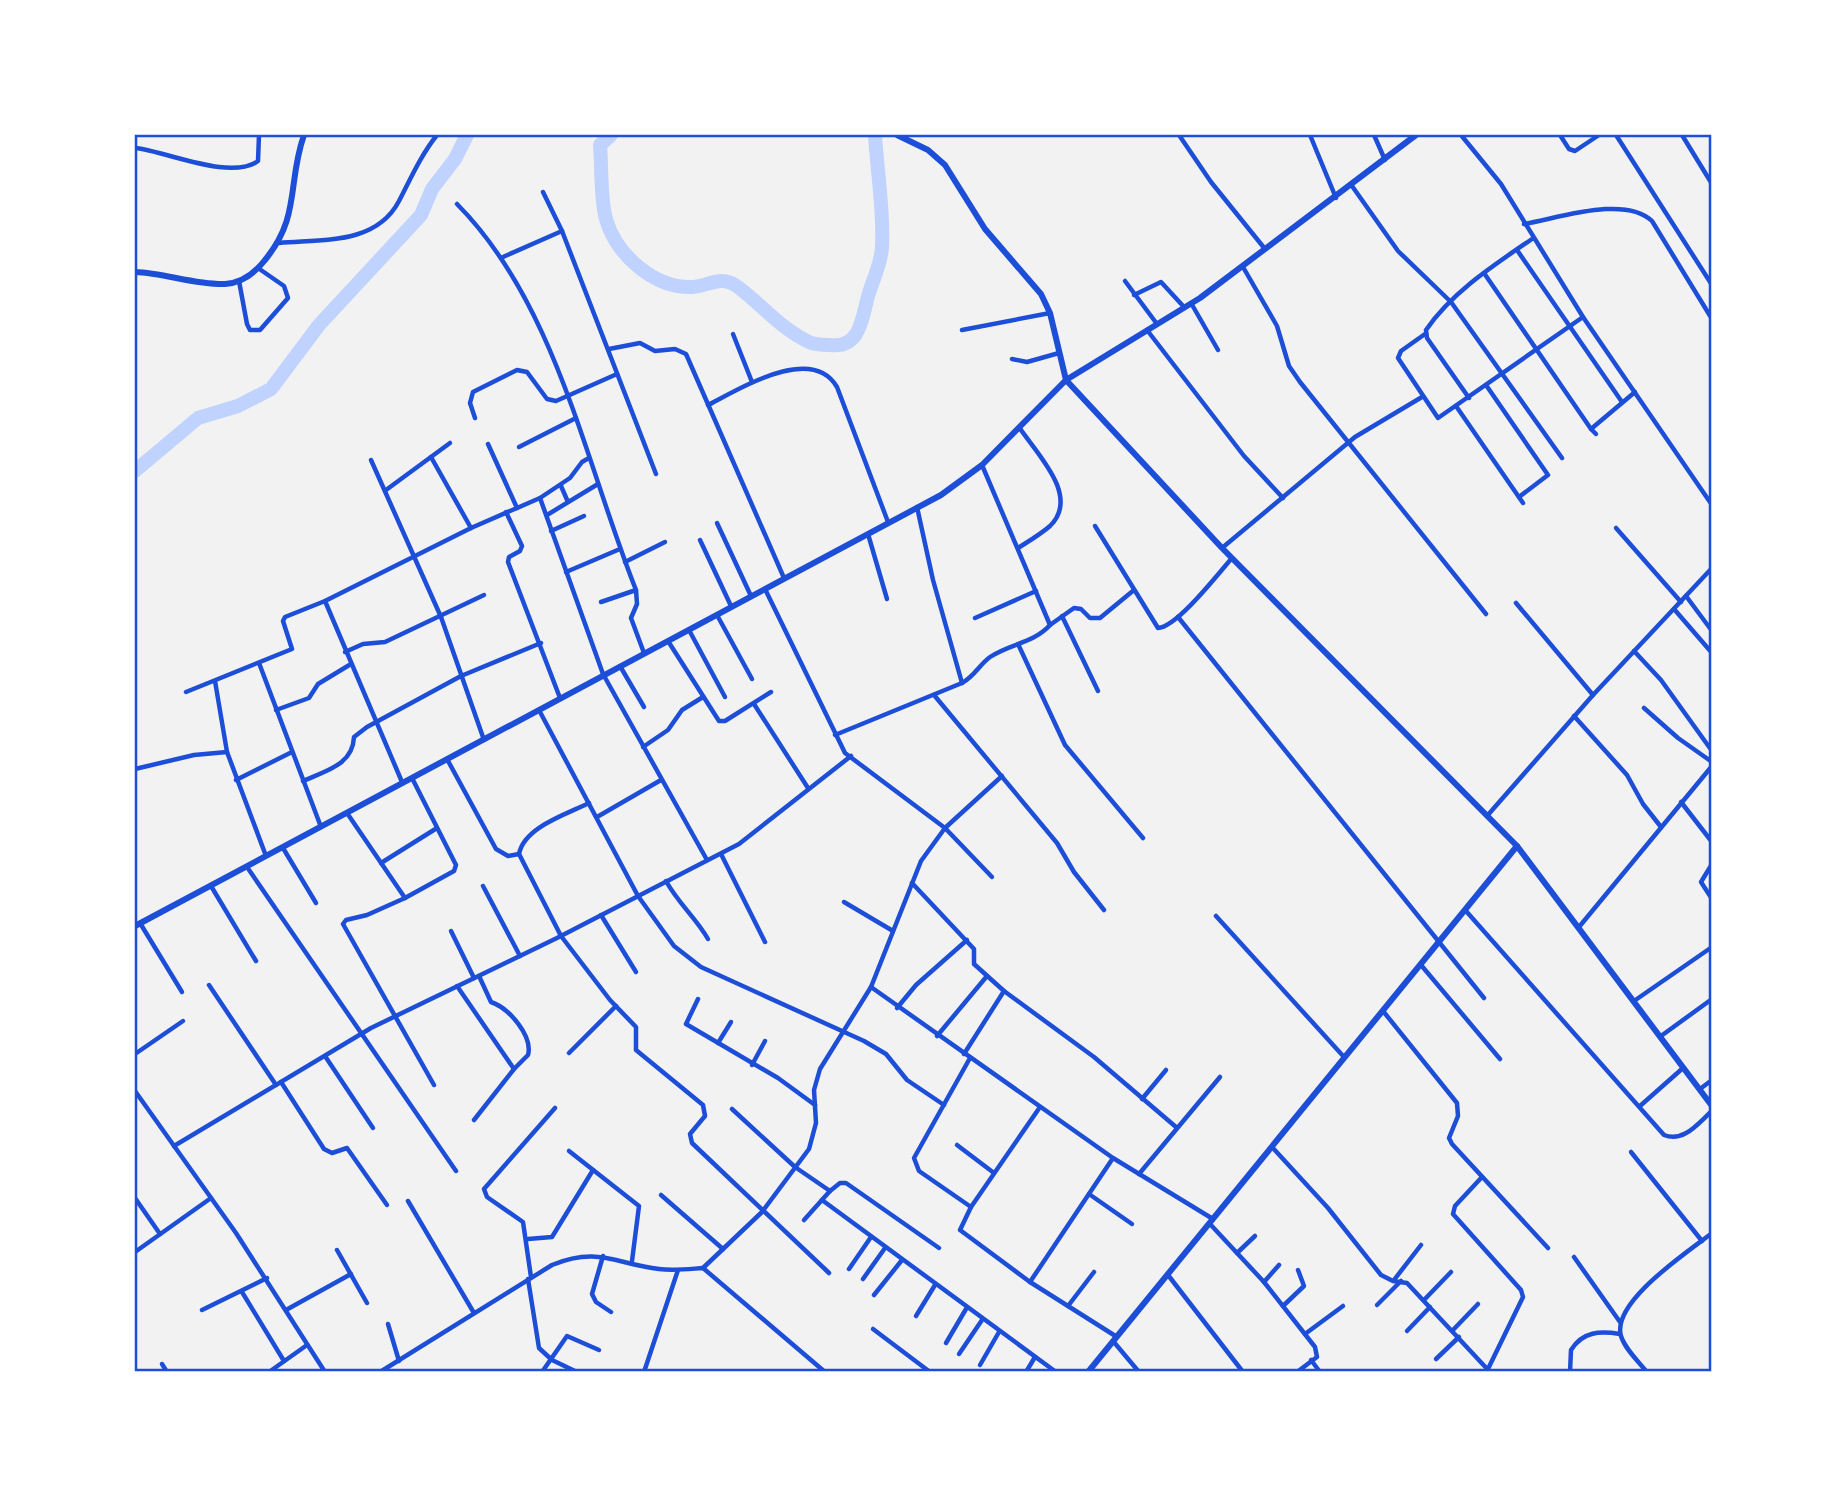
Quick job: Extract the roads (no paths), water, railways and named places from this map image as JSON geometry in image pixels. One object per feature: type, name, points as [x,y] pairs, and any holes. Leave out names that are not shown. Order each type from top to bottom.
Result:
[{"type":"street","points":[[135,148],[209,166],[241,166],[258,161],[259,135]]},
{"type":"street","points":[[135,272],[208,283],[239,281],[258,268],[279,243],[290,218],[304,135]]},
{"type":"street","points":[[279,243],[343,237],[370,231],[391,214],[437,135]]},
{"type":"street","points":[[897,135],[917,144],[945,164],[976,216],[1034,285],[1050,313],[1066,380],[1222,548],[1517,846],[1684,1067],[1712,1109],[1684,1135],[1672,1138],[1664,1135],[1466,911]]},
{"type":"street","points":[[1179,135],[1211,182],[1266,250]]},
{"type":"street","points":[[1310,135],[1336,198]]},
{"type":"street","points":[[1374,135],[1385,161]]},
{"type":"street","points":[[182,992],[137,924],[954,486],[982,465],[1066,380],[1191,303],[1243,267],[1416,135]]},
{"type":"street","points":[[1461,135],[1501,184],[1532,239],[1583,317],[1712,505]]},
{"type":"street","points":[[1560,135],[1569,149],[1575,151],[1599,135]]},
{"type":"street","points":[[1616,135],[1712,285]]},
{"type":"street","points":[[1682,135],[1712,184]]},
{"type":"street","points":[[1352,186],[1398,251],[1451,302],[1562,458]]},
{"type":"street","points":[[543,192],[562,231],[656,474]]},
{"type":"street","points":[[457,204],[485,232],[503,257],[568,393],[636,590],[637,604],[631,618],[644,653]]},
{"type":"street","points":[[1524,224],[1618,208],[1643,213],[1652,221],[1712,319]]},
{"type":"street","points":[[503,257],[562,231]]},
{"type":"street","points":[[1532,239],[1484,273],[1439,312],[1425,334],[1401,351],[1398,358],[1422,397],[1438,418],[1538,351],[1583,317]]},
{"type":"street","points":[[1517,250],[1622,402]]},
{"type":"street","points":[[1243,267],[1278,326],[1289,366],[1347,444],[1486,614]]},
{"type":"street","points":[[239,281],[247,324],[250,330],[260,330],[288,298],[284,286],[258,268]]},
{"type":"street","points":[[1484,273],[1596,434]]},
{"type":"street","points":[[1125,281],[1157,324]]},
{"type":"street","points":[[1134,295],[1161,282],[1184,307]]},
{"type":"street","points":[[1191,303],[1218,350]]},
{"type":"street","points":[[962,330],[1050,313]]},
{"type":"street","points":[[1147,330],[1244,456],[1283,498]]},
{"type":"street","points":[[733,334],[752,382]]},
{"type":"street","points":[[1425,334],[1469,398]]},
{"type":"street","points":[[609,349],[640,342],[655,351],[682,350],[784,578]]},
{"type":"street","points":[[1012,359],[1027,362],[1059,353]]},
{"type":"street","points":[[708,405],[752,382],[795,369],[812,368],[831,376],[888,522]]},
{"type":"street","points":[[475,418],[470,403],[473,392],[517,370],[527,372],[547,399],[556,401],[568,393],[617,374]]},
{"type":"street","points":[[1486,385],[1548,475],[1519,497]]},
{"type":"street","points":[[1591,429],[1635,392]]},
{"type":"street","points":[[1222,548],[1347,444],[1422,397]]},
{"type":"street","points":[[1456,407],[1523,503]]},
{"type":"street","points":[[519,447],[576,418]]},
{"type":"street","points":[[1018,426],[1057,481],[1060,499],[1058,516],[1051,525],[1018,548]]},
{"type":"street","points":[[386,490],[450,443]]},
{"type":"street","points":[[488,444],[517,508]]},
{"type":"street","points":[[431,457],[471,528]]},
{"type":"street","points":[[186,692],[292,649],[284,627],[285,617],[326,601],[471,528],[540,498],[561,486],[589,458]]},
{"type":"street","points":[[371,460],[416,555],[484,740]]},
{"type":"street","points":[[982,465],[1049,625]]},
{"type":"street","points":[[547,515],[598,484]]},
{"type":"street","points":[[561,486],[568,502]]},
{"type":"street","points":[[540,498],[603,674],[707,860]]},
{"type":"street","points":[[917,508],[933,580],[962,683]]},
{"type":"street","points":[[506,513],[522,546],[508,562],[560,698]]},
{"type":"street","points":[[551,531],[584,516]]},
{"type":"street","points":[[717,523],[751,596]]},
{"type":"street","points":[[1095,526],[1158,628],[1164,628],[1178,617],[1232,558]]},
{"type":"street","points":[[1616,528],[1681,602]]},
{"type":"street","points":[[867,534],[887,599]]},
{"type":"street","points":[[700,540],[732,606]]},
{"type":"street","points":[[625,562],[665,542]]},
{"type":"street","points":[[566,572],[620,549]]},
{"type":"street","points":[[1486,817],[1593,695],[1712,568]]},
{"type":"street","points":[[764,589],[835,735],[850,756],[945,828],[992,877]]},
{"type":"street","points":[[601,602],[636,590]]},
{"type":"street","points":[[835,735],[962,683],[975,676],[993,655],[1018,644],[1077,608],[1090,618],[1100,618],[1133,590]]},
{"type":"street","points":[[975,618],[1036,591]]},
{"type":"street","points":[[345,652],[363,644],[385,642],[484,595]]},
{"type":"street","points":[[1686,596],[1712,631]]},
{"type":"street","points":[[326,601],[345,652],[378,722],[402,782]]},
{"type":"street","points":[[1516,603],[1593,695]]},
{"type":"street","points":[[1674,609],[1712,653]]},
{"type":"street","points":[[717,614],[752,679]]},
{"type":"street","points":[[1062,616],[1098,691]]},
{"type":"street","points":[[1178,617],[1484,998]]},
{"type":"street","points":[[688,629],[725,696]]},
{"type":"street","points":[[667,641],[722,722],[771,692]]},
{"type":"street","points":[[303,781],[347,759],[354,747],[354,737],[378,722],[461,676],[541,643]]},
{"type":"street","points":[[1018,644],[1057,733],[1105,797],[1143,838]]},
{"type":"street","points":[[1634,651],[1661,680],[1712,751]]},
{"type":"street","points":[[259,663],[321,827]]},
{"type":"street","points":[[276,710],[309,698],[318,684],[351,664]]},
{"type":"street","points":[[620,666],[644,707]]},
{"type":"street","points":[[215,681],[227,752],[266,856]]},
{"type":"street","points":[[934,695],[1057,843],[1074,873],[1104,910]]},
{"type":"street","points":[[642,747],[668,730],[682,710],[704,697]]},
{"type":"street","points":[[754,704],[808,789]]},
{"type":"street","points":[[1579,927],[1712,764],[1644,708]]},
{"type":"street","points":[[538,710],[638,896],[674,946],[688,960],[843,1031],[886,1054],[907,1080],[944,1105]]},
{"type":"street","points":[[1574,716],[1627,775],[1643,804],[1661,827]]},
{"type":"street","points":[[135,769],[194,755],[227,752]]},
{"type":"street","points":[[236,780],[292,752]]},
{"type":"street","points":[[174,1146],[360,1034],[561,936],[739,844],[850,756]]},
{"type":"street","points":[[447,760],[496,849],[508,856],[519,854]]},
{"type":"street","points":[[380,1372],[529,1278],[565,1260],[603,1256],[659,1269],[703,1268],[762,1212],[809,1149],[816,1123],[816,1080],[871,987],[926,853],[945,828],[1002,776]]},
{"type":"street","points":[[411,777],[456,868],[405,898],[344,923],[434,1085]]},
{"type":"street","points":[[597,817],[661,780]]},
{"type":"street","points":[[1681,802],[1712,842]]},
{"type":"street","points":[[589,803],[531,834],[520,846],[519,854],[561,936],[638,1031],[633,1045],[636,1050],[663,1070],[706,1110],[690,1134],[690,1140],[762,1212],[829,1273]]},
{"type":"street","points":[[347,813],[405,898]]},
{"type":"street","points":[[381,863],[437,828]]},
{"type":"street","points":[[1088,1372],[1517,846]]},
{"type":"street","points":[[283,848],[316,903]]},
{"type":"street","points":[[721,854],[765,943]]},
{"type":"street","points":[[1712,864],[1701,882],[1712,899]]},
{"type":"street","points":[[247,867],[263,894],[293,929],[360,1034],[456,1171]]},
{"type":"street","points":[[666,881],[678,900],[697,919],[708,939]]},
{"type":"street","points":[[912,883],[967,940],[975,951],[973,963],[987,976],[1094,1057],[1175,1127]]},
{"type":"street","points":[[211,886],[256,961]]},
{"type":"street","points":[[483,886],[520,956]]},
{"type":"street","points":[[844,902],[893,931]]},
{"type":"street","points":[[601,915],[636,972]]},
{"type":"street","points":[[1216,916],[1344,1057]]},
{"type":"street","points":[[451,931],[491,1002],[500,1005],[516,1022],[528,1042],[528,1055],[474,1120]]},
{"type":"street","points":[[897,1008],[916,985],[967,940]]},
{"type":"street","points":[[1634,1001],[1712,947]]},
{"type":"street","points":[[1420,965],[1500,1059]]},
{"type":"street","points":[[937,1036],[987,976]]},
{"type":"street","points":[[209,985],[324,1149],[329,1153],[347,1148],[387,1205]]},
{"type":"street","points":[[457,986],[514,1069]]},
{"type":"street","points":[[871,987],[1040,1107],[1212,1222],[1264,1282],[1318,1352],[1297,1372]]},
{"type":"street","points":[[964,1054],[1004,991]]},
{"type":"street","points":[[698,999],[687,1024],[816,1105]]},
{"type":"street","points":[[1661,1036],[1712,999]]},
{"type":"street","points":[[569,1054],[616,1006]]},
{"type":"street","points":[[1382,1010],[1457,1103],[1458,1116],[1449,1138],[1548,1248]]},
{"type":"street","points":[[135,1054],[183,1021]]},
{"type":"street","points":[[719,1043],[732,1022]]},
{"type":"street","points":[[752,1065],[765,1041]]},
{"type":"street","points":[[325,1056],[373,1128]]},
{"type":"street","points":[[970,1058],[914,1158],[915,1166],[971,1207]]},
{"type":"street","points":[[1640,1106],[1684,1067]]},
{"type":"street","points":[[1142,1098],[1166,1070]]},
{"type":"street","points":[[1139,1174],[1175,1127],[1220,1077]]},
{"type":"street","points":[[1700,1089],[1712,1080]]},
{"type":"street","points":[[135,1091],[267,1278],[325,1372]]},
{"type":"street","points":[[1040,1107],[959,1225],[963,1235],[1115,1339],[1139,1372]]},
{"type":"street","points":[[555,1108],[484,1189],[487,1197],[520,1219],[528,1239],[529,1278],[538,1345],[552,1360],[577,1372]]},
{"type":"street","points":[[732,1109],[795,1167],[831,1191]]},
{"type":"street","points":[[957,1145],[994,1173]]},
{"type":"street","points":[[1272,1147],[1328,1208],[1381,1275],[1393,1281],[1401,1281],[1424,1300],[1488,1371],[1523,1297],[1521,1290],[1453,1214],[1455,1206],[1482,1177]]},
{"type":"street","points":[[569,1151],[639,1206],[632,1261]]},
{"type":"street","points":[[1631,1152],[1702,1241]]},
{"type":"street","points":[[1030,1282],[1113,1157]]},
{"type":"street","points":[[528,1239],[552,1237],[593,1170]]},
{"type":"street","points":[[804,1220],[840,1183],[846,1183],[939,1248]]},
{"type":"street","points":[[1089,1194],[1132,1224]]},
{"type":"street","points":[[661,1195],[723,1248]]},
{"type":"street","points":[[135,1198],[160,1234]]},
{"type":"street","points":[[135,1252],[211,1198]]},
{"type":"street","points":[[822,1200],[1054,1372]]},
{"type":"street","points":[[408,1201],[474,1312]]},
{"type":"street","points":[[1647,1372],[1620,1334],[1620,1322],[1627,1306],[1637,1294],[1712,1233]]},
{"type":"street","points":[[1237,1253],[1255,1236]]},
{"type":"street","points":[[849,1269],[871,1237]]},
{"type":"street","points":[[1393,1281],[1421,1245]]},
{"type":"street","points":[[863,1279],[885,1248]]},
{"type":"street","points":[[337,1250],[367,1303]]},
{"type":"street","points":[[603,1256],[592,1294],[596,1303],[611,1312]]},
{"type":"street","points":[[1574,1257],[1620,1322]]},
{"type":"street","points":[[874,1294],[902,1260]]},
{"type":"street","points":[[1264,1282],[1279,1265]]},
{"type":"street","points":[[703,1268],[825,1372]]},
{"type":"street","points":[[644,1372],[678,1270]]},
{"type":"street","points":[[1283,1306],[1304,1286],[1298,1270]]},
{"type":"street","points":[[1068,1306],[1094,1272]]},
{"type":"street","points":[[1424,1300],[1451,1272]]},
{"type":"street","points":[[286,1310],[351,1274]]},
{"type":"street","points":[[1168,1275],[1242,1372]]},
{"type":"street","points":[[202,1310],[267,1278]]},
{"type":"street","points":[[1377,1305],[1401,1281]]},
{"type":"street","points":[[916,1316],[935,1285]]},
{"type":"street","points":[[242,1292],[284,1361]]},
{"type":"street","points":[[1453,1330],[1478,1304]]},
{"type":"street","points":[[1305,1335],[1343,1306]]},
{"type":"street","points":[[1407,1331],[1430,1307]]},
{"type":"street","points":[[946,1343],[966,1309]]},
{"type":"street","points":[[959,1354],[982,1320]]},
{"type":"street","points":[[388,1324],[399,1361]]},
{"type":"street","points":[[873,1329],[930,1372]]},
{"type":"street","points":[[980,1366],[999,1332]]},
{"type":"street","points":[[1570,1372],[1571,1350],[1585,1335],[1620,1334]]},
{"type":"street","points":[[542,1372],[567,1336],[599,1350]]},
{"type":"street","points":[[1436,1359],[1459,1336]]},
{"type":"street","points":[[269,1372],[307,1345]]},
{"type":"street","points":[[1026,1372],[1035,1357]]},
{"type":"street","points":[[1311,1360],[1320,1372]]},
{"type":"street","points":[[162,1364],[167,1372]]},
{"type":"waterway","points":[[135,471],[198,418],[238,406],[271,389],[319,325],[421,215],[432,189],[455,159],[467,135]]},
{"type":"waterway","points":[[611,135],[600,145],[603,201],[611,232],[628,257],[651,276],[679,286],[693,287],[721,281],[732,283],[799,337],[814,344],[830,345],[841,345],[855,336],[880,259],[882,219],[875,135]]}]
